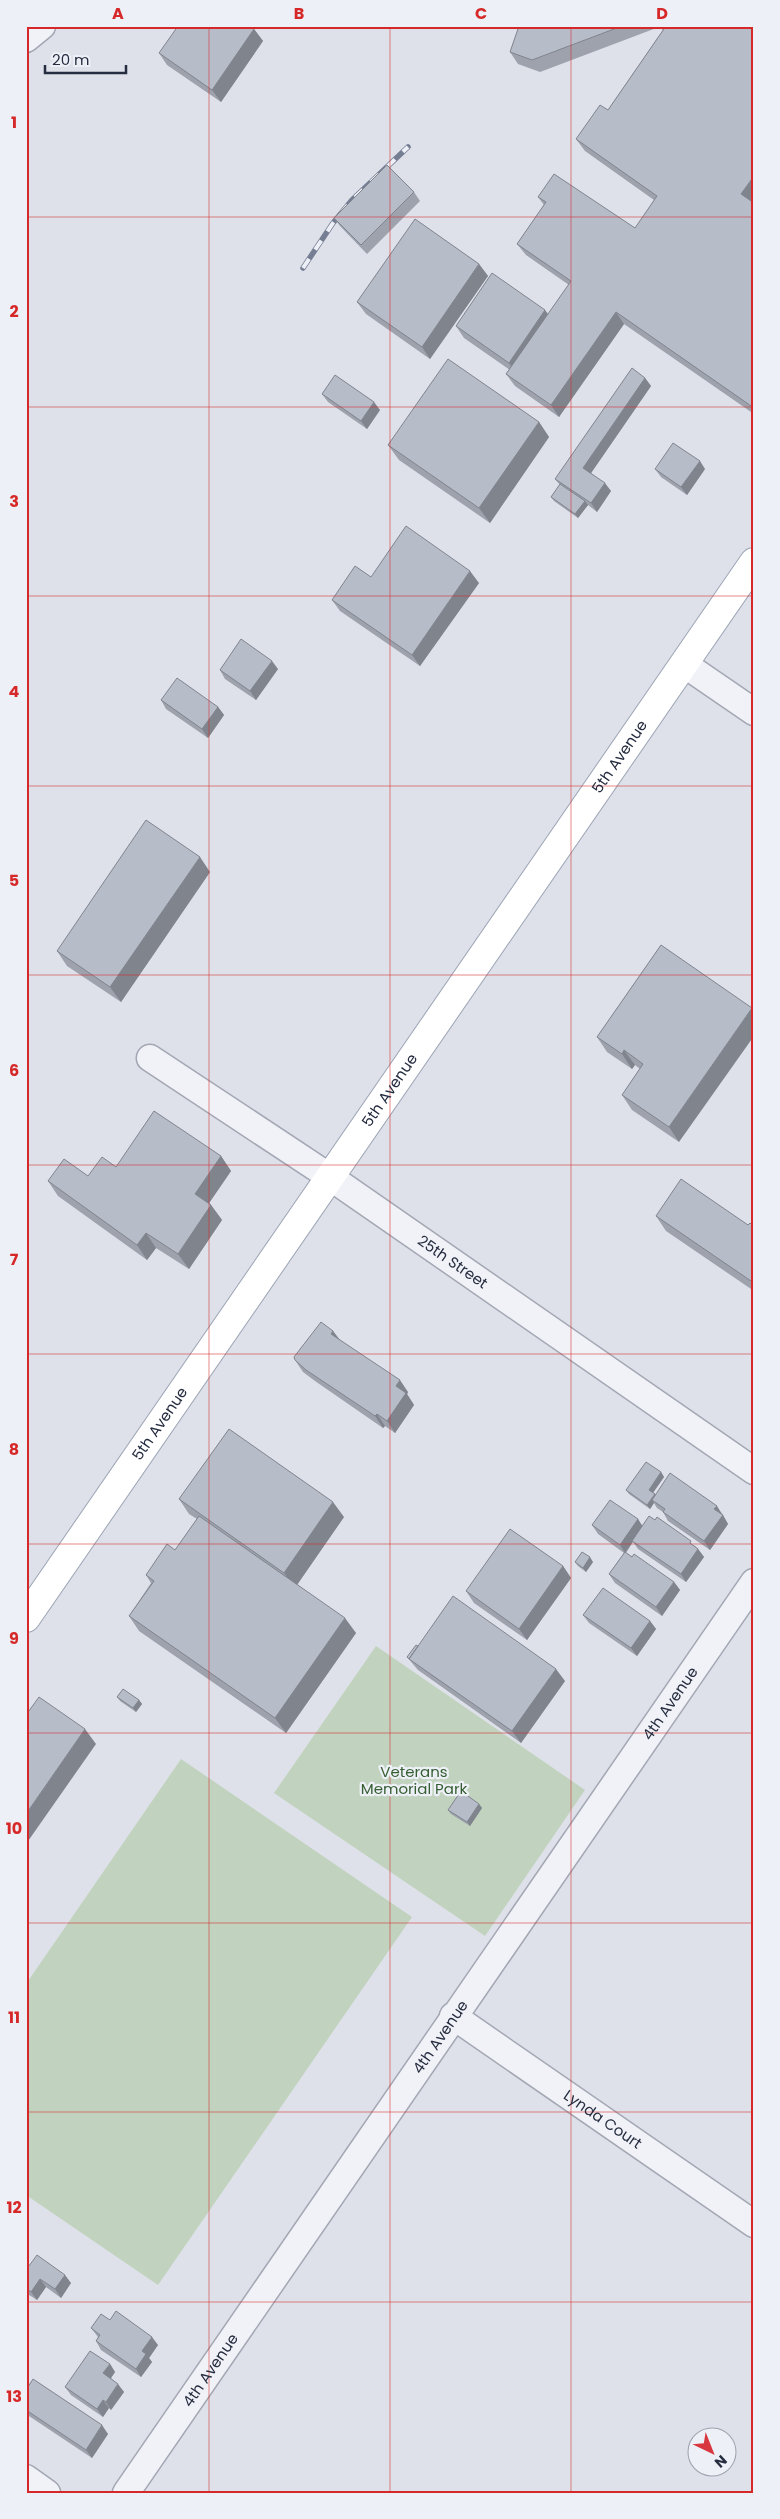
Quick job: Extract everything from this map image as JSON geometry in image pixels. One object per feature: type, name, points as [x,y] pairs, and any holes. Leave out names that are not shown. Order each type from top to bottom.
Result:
[{"type":"main road","name":"5th Avenue","points":[[26,1618],[754,562]]},
{"type":"street","points":[[26,39],[42,26]]},
{"type":"street","points":[[684,664],[754,712]]},
{"type":"street","name":"25th Street","points":[[150,1058],[330,1177],[754,1470]]},
{"type":"street","name":"4th Avenue","points":[[126,2493],[754,1582]]},
{"type":"street","name":"Lynda Court","points":[[453,2016],[754,2224]]},
{"type":"street","points":[[26,2478],[48,2493]]},
{"type":"green space","name":"Veterans Memorial Park","points":[[376,1646],[585,1790],[485,1936],[274,1793]]},
{"type":"green space","points":[[181,1759],[412,1917],[158,2285],[26,2195],[26,1984]]},
{"type":"building","points":[[178,26],[251,26],[254,29],[212,90],[159,53]]},
{"type":"building","points":[[519,26],[622,26],[532,60],[510,52]]},
{"type":"building","points":[[666,26],[754,26],[754,176],[741,194],[754,203],[754,408],[616,312],[551,405],[506,374],[571,281],[517,244],[546,202],[538,197],[554,174],[635,228],[657,196],[576,139],[600,105],[608,110]]},
{"type":"building","points":[[387,165],[414,192],[361,245],[334,218]]},
{"type":"building","points":[[415,219],[479,264],[422,347],[357,302]]},
{"type":"building","points":[[492,273],[545,310],[509,363],[456,326]]},
{"type":"building","points":[[448,359],[539,422],[479,508],[388,445]]},
{"type":"building","points":[[632,368],[645,378],[583,468],[605,483],[591,503],[555,479]]},
{"type":"building","points":[[335,375],[374,402],[361,421],[322,394]]},
{"type":"building","points":[[673,443],[700,461],[681,487],[655,469]]},
{"type":"building","points":[[560,484],[585,501],[575,514],[551,497]]},
{"type":"building","points":[[406,526],[470,571],[412,655],[332,600],[355,566],[371,577]]},
{"type":"building","points":[[241,639],[272,661],[250,691],[220,670]]},
{"type":"building","points":[[177,678],[218,707],[202,729],[161,700]]},
{"type":"building","points":[[146,820],[200,857],[110,987],[57,951]]},
{"type":"building","points":[[661,945],[752,1008],[669,1127],[622,1095],[643,1064],[624,1050],[622,1054],[597,1037]]},
{"type":"building","points":[[154,1111],[221,1156],[195,1194],[211,1205],[178,1254],[146,1233],[137,1245],[48,1181],[64,1159],[88,1176],[102,1157],[116,1167]]},
{"type":"building","points":[[681,1179],[748,1225],[750,1223],[754,1227],[754,1283],[656,1216]]},
{"type":"building","points":[[321,1322],[333,1331],[331,1334],[400,1380],[396,1386],[406,1393],[387,1421],[377,1414],[375,1416],[306,1370],[295,1360],[294,1357]]},
{"type":"building","points":[[229,1429],[333,1502],[284,1573],[179,1499]]},
{"type":"building","points":[[646,1462],[661,1472],[649,1490],[655,1494],[647,1505],[626,1490]]},
{"type":"building","points":[[670,1473],[717,1506],[714,1509],[723,1515],[704,1541],[663,1512],[665,1509],[652,1500]]},
{"type":"building","points":[[610,1500],[638,1519],[620,1545],[592,1525]]},
{"type":"building","points":[[199,1516],[345,1618],[275,1718],[129,1616],[154,1581],[146,1575],[167,1544],[175,1550]]},
{"type":"building","points":[[649,1516],[655,1520],[657,1517],[691,1541],[690,1543],[698,1549],[681,1574],[632,1541]]},
{"type":"building","points":[[510,1529],[563,1566],[519,1629],[466,1591]]},
{"type":"building","points":[[582,1552],[590,1557],[583,1568],[575,1562]]},
{"type":"building","points":[[625,1552],[632,1557],[634,1554],[674,1582],[656,1607],[609,1574]]},
{"type":"building","points":[[603,1588],[650,1621],[631,1648],[583,1615]]},
{"type":"building","points":[[453,1596],[556,1669],[512,1731],[409,1659]]},
{"type":"building","points":[[416,1645],[418,1646],[409,1659],[407,1657]]},
{"type":"building","points":[[123,1689],[139,1700],[133,1708],[117,1697]]},
{"type":"building","points":[[39,1697],[85,1729],[26,1814],[26,1715]]},
{"type":"building","points":[[461,1791],[479,1804],[467,1822],[448,1810]]},
{"type":"building","points":[[37,2255],[65,2275],[55,2289],[40,2279],[31,2292],[26,2288],[26,2270]]},
{"type":"building","points":[[116,2311],[152,2337],[142,2351],[146,2354],[136,2369],[96,2341],[100,2335],[91,2328],[101,2314],[110,2320]]},
{"type":"building","points":[[90,2351],[110,2364],[103,2373],[118,2384],[106,2402],[103,2400],[97,2409],[65,2387]]},
{"type":"building","points":[[33,2379],[102,2425],[86,2450],[26,2410],[26,2390]]},
{"type":"railway","points":[[303,268],[333,223],[352,200],[408,147]]}]
